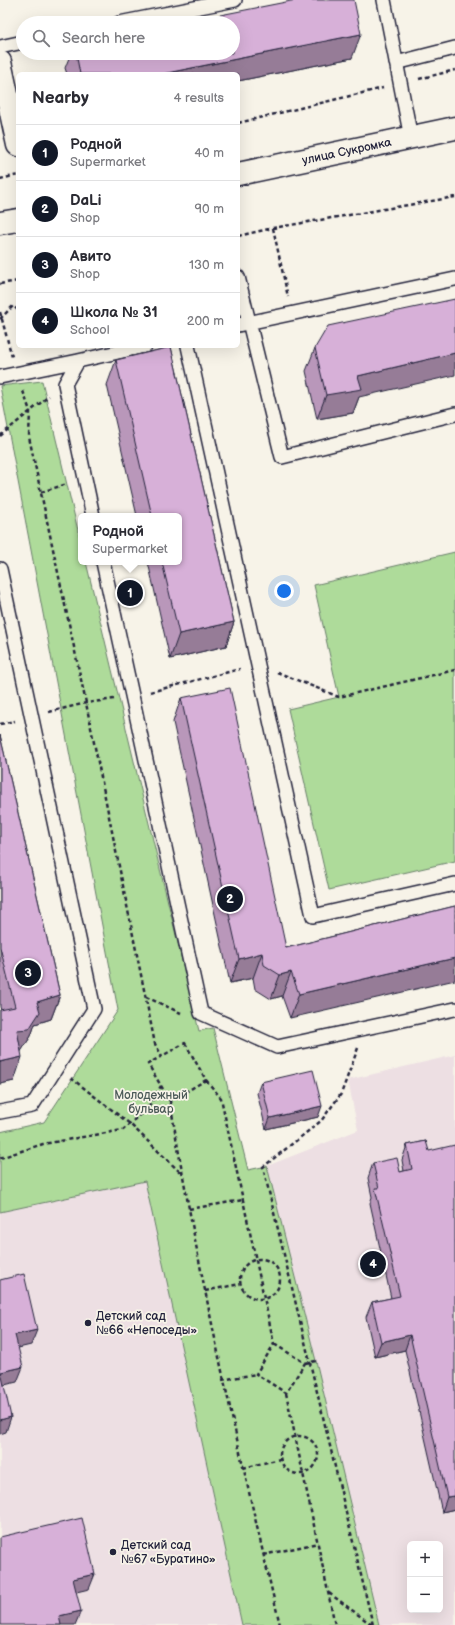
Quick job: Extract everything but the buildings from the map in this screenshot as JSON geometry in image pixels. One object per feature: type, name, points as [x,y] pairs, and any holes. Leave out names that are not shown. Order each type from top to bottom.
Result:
[{"type":"street","points":[[0,62],[16,135]]},
{"type":"street","name":"улица Сукромка","points":[[240,174],[455,128]]},
{"type":"street","points":[[0,224],[16,220]]},
{"type":"lane","points":[[154,16],[235,0]]},
{"type":"lane","points":[[386,1],[411,138]]},
{"type":"lane","points":[[0,47],[16,44]]},
{"type":"lane","points":[[396,62],[455,48]]},
{"type":"lane","points":[[243,324],[455,279]]},
{"type":"lane","points":[[240,296],[243,324],[282,457],[455,414]]},
{"type":"lane","points":[[0,377],[135,348]]},
{"type":"lane","points":[[188,348],[313,916],[455,884]]},
{"type":"lane","points":[[78,361],[65,384],[92,513]]},
{"type":"lane","points":[[104,565],[201,1013],[277,1047],[455,1009]]},
{"type":"lane","points":[[0,569],[94,1009],[32,1106],[0,1112]]},
{"type":"path","points":[[240,123],[455,70]]},
{"type":"path","points":[[0,179],[16,175]]},
{"type":"path","points":[[240,236],[272,228],[455,197]]},
{"type":"path","points":[[272,228],[291,313]]},
{"type":"path","points":[[0,284],[16,281]]},
{"type":"path","points":[[1,318],[13,306],[16,308]]},
{"type":"path","points":[[0,312],[16,373],[30,411],[29,437],[86,703],[155,1044],[162,1056]]},
{"type":"path","points":[[0,436],[65,384]]},
{"type":"path","points":[[41,492],[67,484],[83,469]]},
{"type":"path","points":[[0,724],[86,703],[132,696],[258,664],[339,697],[455,670]]},
{"type":"path","points":[[365,1029],[341,1094],[321,1122],[263,1167],[311,1362],[372,1625]]},
{"type":"path","points":[[256,1374],[274,1344],[265,1299],[255,1259],[221,1098],[206,1080],[185,1043],[148,1064],[170,1101],[182,1174],[222,1380],[280,1625]]},
{"type":"path","points":[[57,1067],[130,1124],[182,1174]]},
{"type":"path","points":[[170,1101],[206,1080]]},
{"type":"path","points":[[0,1158],[43,1144],[123,1130],[149,1106],[161,1086]]},
{"type":"path","points":[[189,1209],[243,1200]]},
{"type":"path","points":[[255,1259],[269,1261],[278,1271],[280,1279],[278,1288],[273,1294],[265,1299],[257,1299],[250,1296],[244,1291],[240,1284],[240,1276],[243,1269],[248,1263],[255,1259]]},
{"type":"path","points":[[205,1291],[240,1284]]},
{"type":"path","points":[[274,1344],[305,1363],[316,1362]]},
{"type":"path","points":[[305,1363],[286,1393],[336,1625]]},
{"type":"path","points":[[222,1380],[256,1374],[286,1393]]},
{"type":"path","points":[[295,1436],[301,1436],[312,1441],[319,1453],[318,1461],[314,1468],[304,1474],[292,1474],[285,1469],[280,1459],[282,1446],[287,1440],[295,1436]]},
{"type":"path","points":[[243,1468],[280,1459]]},
{"type":"path","points":[[263,1555],[318,1543]]},
{"type":"path","points":[[329,1593],[372,1625]]},
{"type":"shaded area","points":[[455,1055],[455,1625],[379,1625],[316,1361],[267,1166],[358,1130],[348,1080]]},
{"type":"shaded area","points":[[145,1180],[242,1625],[0,1625],[0,1212]]},
{"type":"green space","name":"Молодежный бульвар","points":[[42,381],[78,531],[78,565],[87,565],[199,1031],[213,1028],[248,1170],[267,1166],[316,1361],[379,1625],[242,1625],[145,1181],[0,1212],[0,1132],[44,1122],[118,1010],[0,386]]},
{"type":"green space","points":[[455,552],[455,861],[329,890],[288,709],[339,697],[314,585]]},
{"type":"place","name":"Родной","points":[[130,593]]},
{"type":"place","name":"DaLi","points":[[230,899]]},
{"type":"place","name":"Авито","points":[[28,973]]},
{"type":"place","name":"Школа № 31","points":[[373,1264]]},
{"type":"place","name":"Детский сад №66 «Непоседы»","points":[[88,1323]]},
{"type":"place","name":"Детский сад №67 «Буратино»","points":[[113,1552]]}]
